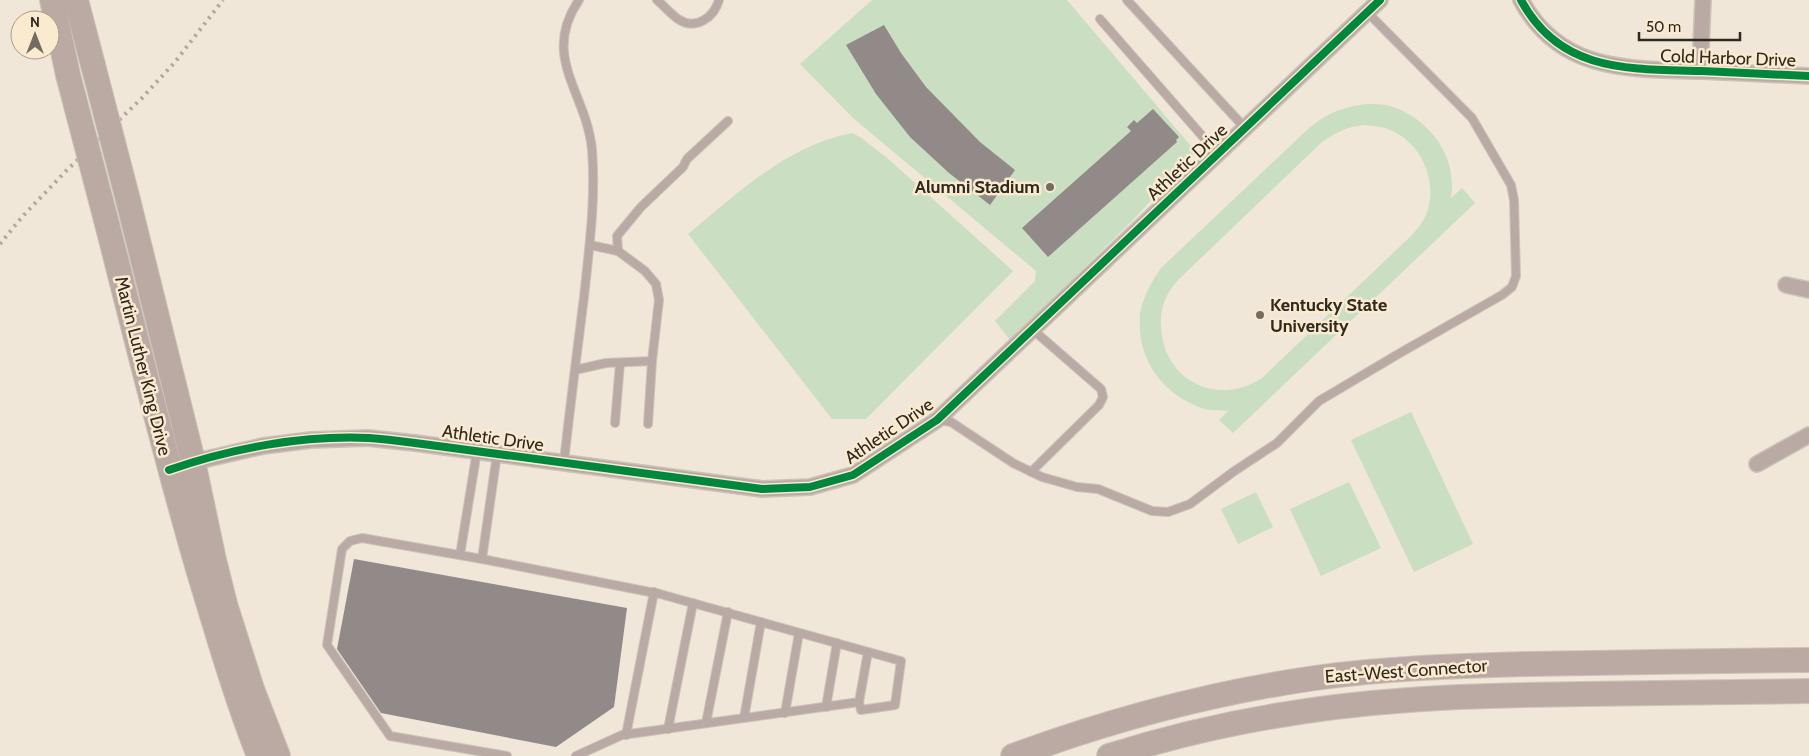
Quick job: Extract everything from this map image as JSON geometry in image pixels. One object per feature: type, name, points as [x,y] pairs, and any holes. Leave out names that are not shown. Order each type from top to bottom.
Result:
[{"type":"main road","name":"Martin Luther King Drive","points":[[52,0],[68,75],[169,470],[218,637],[259,756]]},
{"type":"main road","name":"Martin Luther King Drive","points":[[76,0],[193,461],[225,604],[252,689],[278,756]]},
{"type":"main road","name":"East-West Connector","points":[[1013,756],[1046,747],[1124,719],[1219,695],[1316,678],[1364,672],[1462,666],[1809,660]]},
{"type":"main road","name":"East-West Connector","points":[[1109,756],[1165,740],[1259,719],[1400,700],[1510,695],[1809,690]]},
{"type":"street","name":"Athletic Drive","points":[[169,470],[193,461],[264,446],[311,440],[368,438],[762,489],[810,487],[853,475],[937,420],[1380,0]]},
{"type":"street","name":"Cold Harbor Drive","points":[[1521,0],[1534,19],[1553,39],[1565,48],[1592,61],[1621,68],[1809,76]]},
{"type":"street","points":[[1700,71],[1703,0]]},
{"type":"street","points":[[1786,285],[1809,290]]},
{"type":"street","points":[[1758,464],[1809,435]]},
{"type":"lane","points":[[564,462],[590,246],[594,169],[588,130],[565,60],[562,44],[570,15],[579,0]]},
{"type":"lane","points":[[656,0],[680,20],[691,23],[701,22],[708,18],[716,10],[719,0]]},
{"type":"lane","points":[[1127,0],[1245,128]]},
{"type":"lane","points":[[937,420],[951,422],[1013,463],[1042,477],[1077,487],[1098,489],[1152,511],[1168,512],[1190,504],[1233,472],[1277,443],[1319,402],[1502,295],[1512,287],[1516,276],[1514,200],[1510,185],[1472,118],[1367,12]]},
{"type":"lane","points":[[1100,19],[1218,154]]},
{"type":"lane","points":[[618,251],[618,236],[641,207],[683,167],[687,159],[728,121]]},
{"type":"lane","points":[[590,246],[618,251],[645,271],[656,284],[659,300],[652,361],[648,424]]},
{"type":"lane","points":[[1031,472],[1099,405],[1103,397],[1101,389],[1032,329]]},
{"type":"lane","points":[[575,370],[606,363],[652,361]]},
{"type":"lane","points":[[615,423],[620,363]]},
{"type":"lane","points":[[460,555],[476,451]]},
{"type":"lane","points":[[482,559],[497,454]]},
{"type":"lane","points":[[508,756],[390,736],[327,645],[342,549],[350,541],[362,538],[654,592],[901,661],[895,704],[861,710],[860,702],[868,652]]},
{"type":"lane","points":[[626,735],[654,592]]},
{"type":"lane","points":[[668,729],[693,603]]},
{"type":"lane","points":[[706,723],[728,612]]},
{"type":"lane","points":[[744,718],[761,622]]},
{"type":"lane","points":[[785,712],[799,632]]},
{"type":"lane","points":[[826,707],[837,643]]},
{"type":"lane","points":[[576,756],[626,735],[860,702]]},
{"type":"green space","name":"Alumni Stadium","points":[[872,0],[1067,0],[1196,152],[1132,221],[1010,340],[995,321],[1035,281],[1036,271],[853,118],[800,64]]},
{"type":"green space","points":[[1366,104],[1387,105],[1404,112],[1428,129],[1438,141],[1450,168],[1452,182],[1451,198],[1462,188],[1475,203],[1233,433],[1219,420],[1228,411],[1205,409],[1192,404],[1169,389],[1159,379],[1146,356],[1142,342],[1140,314],[1145,298],[1161,268],[1308,129],[1322,118],[1342,109]],"holes":[[[1364,125],[1384,128],[1401,136],[1418,152],[1424,162],[1430,185],[1430,197],[1427,213],[1422,223],[1412,235],[1262,378],[1245,387],[1227,390],[1211,389],[1195,383],[1182,374],[1171,361],[1164,344],[1161,325],[1162,312],[1165,300],[1171,289],[1178,280],[1322,142],[1337,133]]]},
{"type":"green space","points":[[852,133],[886,157],[1013,271],[866,419],[832,419],[688,234],[744,187],[784,160],[828,139]]},
{"type":"green space","points":[[1411,412],[1473,544],[1414,572],[1351,440]]},
{"type":"green space","points":[[1349,482],[1381,548],[1321,576],[1290,509]]},
{"type":"green space","points":[[1256,492],[1273,527],[1238,544],[1221,509]]},
{"type":"building","points":[[884,25],[901,53],[926,87],[980,142],[1015,170],[990,205],[949,173],[910,137],[876,94],[846,45]]},
{"type":"building","points":[[1153,109],[1179,137],[1176,140],[1177,142],[1048,257],[1022,228],[1131,131],[1127,127],[1134,120],[1137,123]]},
{"type":"building","points":[[354,559],[627,608],[614,707],[556,747],[381,713],[337,649]]},
{"type":"railway","points":[[0,244],[22,217],[66,171],[142,98],[175,62],[223,0]]},
{"type":"cycle path","points":[[169,470],[243,449],[293,441],[369,438],[762,489],[810,487],[853,475],[937,420],[1380,0]]},
{"type":"cycle path","points":[[1521,0],[1537,24],[1556,42],[1576,54],[1599,62],[1623,67],[1649,69],[1809,76]]},
{"type":"place","name":"Alumni Stadium","points":[[1050,187]]},
{"type":"place","name":"Kentucky State University","points":[[1260,315]]}]
